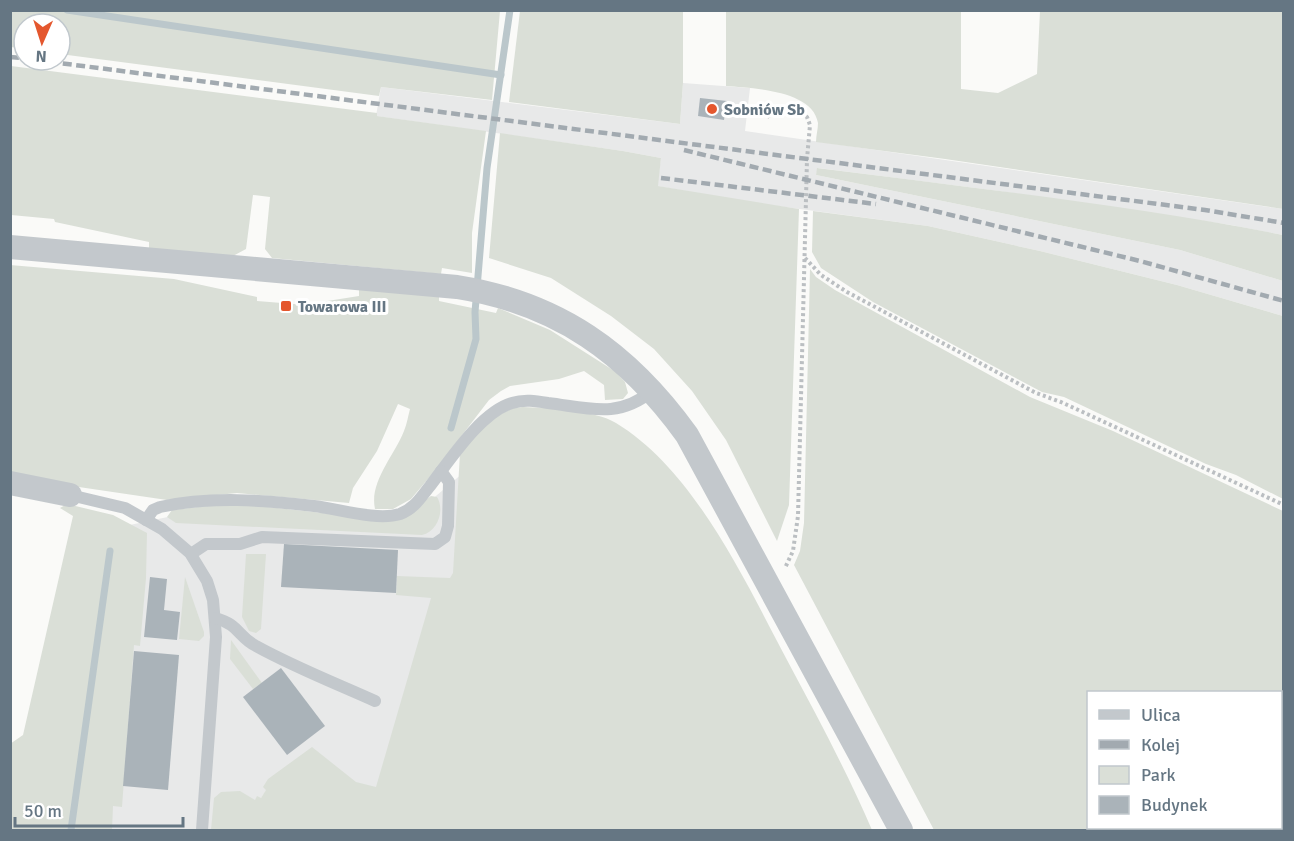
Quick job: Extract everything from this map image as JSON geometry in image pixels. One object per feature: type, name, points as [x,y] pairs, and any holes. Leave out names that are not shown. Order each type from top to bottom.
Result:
[{"type":"street","points":[[10,247],[439,284],[480,290],[546,313],[581,332],[626,364],[652,391],[687,435],[901,831]]},
{"type":"street","points":[[10,483],[70,495]]},
{"type":"lane","points":[[146,520],[153,510],[160,507],[218,500],[293,504],[391,516],[404,512],[416,504],[479,424],[503,406],[513,402],[531,401],[599,410],[616,409],[636,403],[652,391]]},
{"type":"lane","points":[[191,554],[206,544],[240,544],[262,537],[435,544],[445,537],[448,526],[449,482],[441,471]]},
{"type":"lane","points":[[70,495],[112,504],[146,520],[168,534],[191,554],[207,581],[215,618],[214,666],[202,831]]},
{"type":"lane","points":[[215,618],[230,623],[252,644],[275,657],[375,700]]},
{"type":"path","points":[[766,582],[784,569],[793,551],[798,516],[807,159],[810,125],[807,117],[793,110],[775,112],[767,117]]},
{"type":"path","points":[[805,258],[821,274],[847,292],[1036,393],[1081,411],[1284,505]]},
{"type":"shaded area","points":[[683,83],[750,88],[745,131],[1283,209],[1283,235],[1231,225],[999,191],[818,168],[816,175],[1180,250],[1283,281],[1283,316],[1177,285],[928,226],[754,203],[657,186],[661,158],[376,116],[381,87],[680,124]]},
{"type":"shaded area","points":[[463,473],[456,579],[384,792],[271,783],[258,803],[213,830],[105,830],[125,526],[215,507],[403,524]]},
{"type":"green space","points":[[11,10],[500,11],[492,100],[381,87],[379,96],[72,56],[72,12],[12,12],[11,47]]},
{"type":"green space","points":[[520,11],[683,11],[683,83],[680,124],[509,102]]},
{"type":"green space","points":[[726,11],[961,11],[961,89],[998,93],[1037,74],[1040,11],[1283,11],[1283,209],[816,142],[818,123],[814,112],[794,97],[765,90],[726,86]]},
{"type":"green space","points":[[11,66],[12,72],[58,72],[377,113],[377,116],[486,131],[472,233],[472,273],[442,268],[441,274],[272,258],[265,249],[270,197],[253,195],[246,249],[233,256],[149,249],[149,242],[55,222],[54,219],[11,215]]},
{"type":"green space","points":[[500,133],[661,158],[658,186],[799,209],[789,505],[777,541],[726,440],[692,391],[654,349],[611,316],[551,278],[489,258]]},
{"type":"green space","points":[[817,168],[1109,206],[1283,235],[1283,281],[1180,250],[816,175]]},
{"type":"green space","points":[[813,211],[928,226],[1040,251],[1177,285],[1283,316],[1283,499],[1236,475],[1206,464],[1064,397],[1042,392],[873,302],[821,268],[812,252]]},
{"type":"green space","points":[[10,265],[174,279],[257,297],[257,301],[319,306],[321,302],[359,296],[359,288],[439,296],[439,301],[496,313],[498,308],[550,330],[616,372],[625,382],[628,393],[623,399],[605,400],[604,385],[584,371],[559,379],[510,386],[489,400],[411,499],[393,509],[375,509],[374,499],[379,479],[407,423],[410,409],[398,404],[377,451],[353,488],[349,503],[237,493],[167,500],[72,486],[11,474]]},
{"type":"green space","points":[[810,269],[816,277],[835,290],[1030,397],[1113,431],[1283,511],[1283,830],[934,830],[794,565],[800,551],[804,523]]},
{"type":"green space","points":[[513,408],[571,410],[596,415],[616,423],[644,444],[670,469],[694,498],[754,596],[831,744],[872,830],[211,830],[214,798],[221,792],[240,791],[255,800],[257,796],[261,798],[266,790],[263,787],[268,779],[312,747],[356,782],[376,787],[431,598],[396,595],[397,576],[450,578],[453,573],[460,453],[492,418]]},
{"type":"green space","points":[[431,496],[437,497],[440,514],[436,525],[428,533],[422,535],[176,523],[167,517],[172,510],[207,506],[259,506],[396,521]]},
{"type":"green space","points":[[67,504],[113,515],[147,533],[140,646],[134,645],[122,807],[113,806],[112,830],[11,830],[10,744],[23,735],[73,516],[60,508]]},
{"type":"green space","points":[[246,554],[266,554],[261,629],[256,633],[249,631],[242,617]]},
{"type":"green space","points":[[185,577],[204,632],[204,636],[199,641],[179,639]]},
{"type":"green space","points":[[231,640],[262,683],[253,689],[230,659]]},
{"type":"building","name":"Sobniów Sb","points":[[700,98],[727,101],[724,120],[698,116]]},
{"type":"building","points":[[284,544],[398,550],[396,593],[281,587]]},
{"type":"building","points":[[150,577],[167,579],[164,610],[180,612],[177,640],[144,637]]},
{"type":"building","points":[[134,651],[179,655],[168,790],[123,786]]},
{"type":"building","points":[[281,668],[325,726],[287,755],[243,697]]},
{"type":"waterway","points":[[67,10],[501,75]]},
{"type":"waterway","points":[[451,428],[476,339],[475,312],[487,168],[510,10]]},
{"type":"waterway","points":[[71,830],[110,551]]},
{"type":"railway","points":[[72,65],[1205,210],[1284,223]]},
{"type":"railway","points":[[684,150],[1140,261],[1284,301]]},
{"type":"railway","points":[[661,178],[876,204]]},
{"type":"place","name":"Sobniów Sb","points":[[712,109]]},
{"type":"place","name":"Towarowa III","points":[[286,306]]}]
